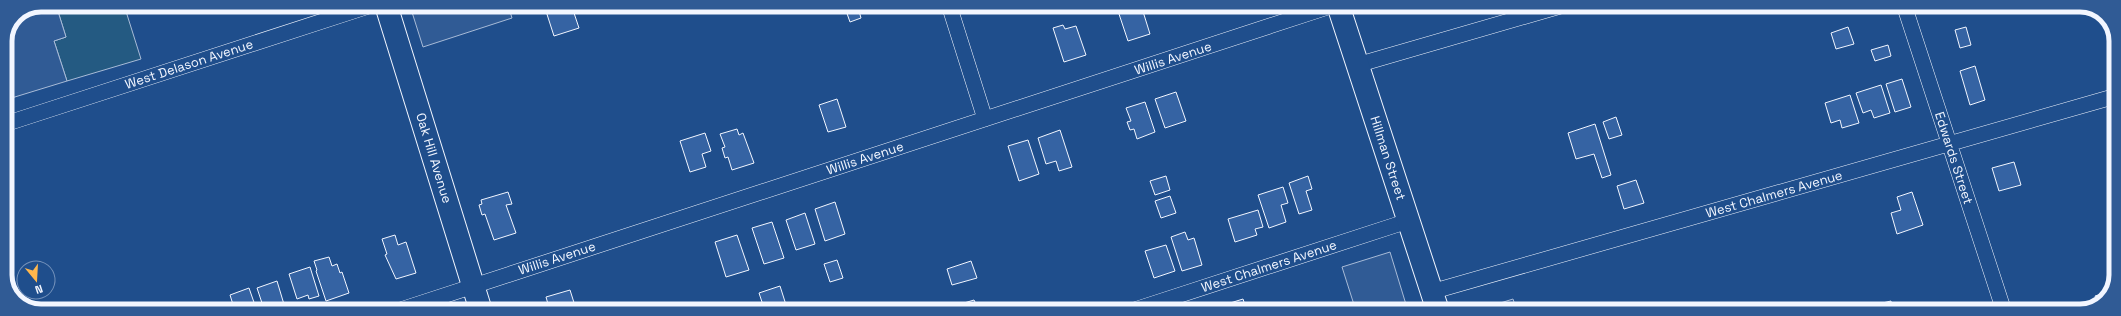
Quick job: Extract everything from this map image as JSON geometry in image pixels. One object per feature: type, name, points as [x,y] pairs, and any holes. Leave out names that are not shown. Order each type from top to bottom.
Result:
[{"type":"street","name":"West Delason Avenue","points":[[12,122],[350,12]]},
{"type":"street","name":"Oak Hill Avenue","points":[[388,12],[479,304]]},
{"type":"street","points":[[952,12],[985,119]]},
{"type":"street","name":"Willis Avenue","points":[[419,304],[1313,12]]},
{"type":"street","name":"Hillman Street","points":[[1340,12],[1434,301]]},
{"type":"street","points":[[1357,65],[1540,12]]},
{"type":"street","name":"Edwards Street","points":[[1906,12],[2002,304]]},
{"type":"street","name":"West Chalmers Avenue","points":[[1434,301],[1949,143],[2109,98]]},
{"type":"street","name":"West Chalmers Avenue","points":[[1153,304],[1408,221]]},
{"type":"shaded area","points":[[41,12],[58,12],[66,37],[54,41],[67,81],[12,98],[12,41],[14,30],[25,17],[30,14]]},
{"type":"shaded area","points":[[58,12],[126,12],[141,59],[67,81],[54,41],[66,37]]},
{"type":"shaded area","points":[[412,12],[510,12],[512,18],[423,47]]},
{"type":"shaded area","points":[[1390,252],[1406,304],[1354,304],[1342,267]]},
{"type":"shaded area","points":[[1513,299],[1515,304],[1497,304]]},
{"type":"building","points":[[546,12],[574,12],[579,28],[554,36]]},
{"type":"building","points":[[846,12],[859,12],[861,18],[850,22]]},
{"type":"building","points":[[1118,12],[1143,12],[1150,34],[1128,41]]},
{"type":"building","points":[[1063,25],[1065,29],[1076,26],[1086,55],[1064,62],[1053,28]]},
{"type":"building","points":[[1848,27],[1854,44],[1836,49],[1831,33]]},
{"type":"building","points":[[1966,27],[1971,45],[1960,48],[1955,30]]},
{"type":"building","points":[[1888,45],[1891,56],[1875,61],[1871,50]]},
{"type":"building","points":[[1975,66],[1985,100],[1970,105],[1960,71]]},
{"type":"building","points":[[1902,79],[1911,107],[1895,112],[1886,84]]},
{"type":"building","points":[[1881,85],[1890,113],[1874,118],[1871,110],[1863,113],[1856,93]]},
{"type":"building","points":[[1176,92],[1186,121],[1165,128],[1155,99]]},
{"type":"building","points":[[1850,95],[1859,123],[1842,128],[1840,120],[1831,123],[1825,103]]},
{"type":"building","points":[[837,99],[846,127],[828,132],[819,105]]},
{"type":"building","points":[[1145,102],[1155,132],[1137,139],[1134,129],[1130,130],[1127,122],[1131,121],[1126,108]]},
{"type":"building","points":[[1616,117],[1622,135],[1609,139],[1603,122]]},
{"type":"building","points":[[1595,124],[1611,175],[1602,178],[1594,154],[1576,159],[1568,133]]},
{"type":"building","points":[[737,129],[739,135],[743,133],[754,163],[732,170],[728,157],[725,158],[722,148],[725,147],[720,134]]},
{"type":"building","points":[[1060,130],[1072,167],[1059,171],[1056,161],[1046,164],[1038,138]]},
{"type":"building","points":[[705,133],[711,151],[702,154],[706,167],[690,172],[680,141]]},
{"type":"building","points":[[1028,140],[1039,174],[1019,181],[1008,146]]},
{"type":"building","points":[[2014,162],[2021,185],[1999,191],[1992,168]]},
{"type":"building","points":[[1166,176],[1170,190],[1155,195],[1150,181]]},
{"type":"building","points":[[1308,176],[1312,189],[1306,191],[1312,210],[1299,214],[1289,183]]},
{"type":"building","points":[[1636,180],[1644,203],[1624,209],[1617,186]]},
{"type":"building","points":[[1283,187],[1288,203],[1281,205],[1286,222],[1269,228],[1258,195]]},
{"type":"building","points":[[508,192],[512,204],[506,205],[516,233],[494,240],[485,214],[482,215],[479,205],[482,204],[481,200]]},
{"type":"building","points":[[1912,192],[1923,225],[1897,234],[1891,213],[1901,210],[1897,197]]},
{"type":"building","points":[[1170,196],[1176,213],[1161,218],[1155,201]]},
{"type":"building","points":[[835,202],[845,234],[825,241],[815,209]]},
{"type":"building","points":[[1258,210],[1263,227],[1255,229],[1257,235],[1235,242],[1228,219]]},
{"type":"building","points":[[805,213],[815,244],[796,250],[786,220]]},
{"type":"building","points":[[772,222],[784,258],[764,264],[752,228]]},
{"type":"building","points":[[1185,232],[1188,240],[1194,238],[1202,265],[1182,271],[1171,237]]},
{"type":"building","points":[[395,235],[398,245],[406,242],[416,273],[396,279],[385,255],[387,254],[382,239]]},
{"type":"building","points":[[737,235],[749,270],[726,277],[715,242]]},
{"type":"building","points":[[1166,245],[1175,271],[1154,278],[1145,251]]},
{"type":"building","points":[[329,257],[332,266],[337,264],[340,273],[342,272],[349,293],[326,301],[314,261]]},
{"type":"building","points":[[837,260],[843,278],[830,282],[824,264]]},
{"type":"building","points":[[971,261],[977,278],[952,285],[947,269]]},
{"type":"building","points":[[310,267],[319,296],[309,299],[308,295],[297,299],[289,274]]},
{"type":"building","points":[[277,281],[284,304],[262,304],[257,288]]},
{"type":"building","points":[[780,286],[786,304],[763,304],[759,293]]},
{"type":"building","points":[[249,288],[255,304],[233,304],[230,295]]},
{"type":"building","points":[[570,290],[574,304],[548,304],[546,297]]},
{"type":"building","points":[[2102,294],[2096,299],[2095,296]]},
{"type":"building","points":[[1243,299],[1245,304],[1227,304]]},
{"type":"building","points":[[974,300],[976,304],[964,304]]},
{"type":"building","points":[[1891,301],[1891,304],[1878,304]]}]
